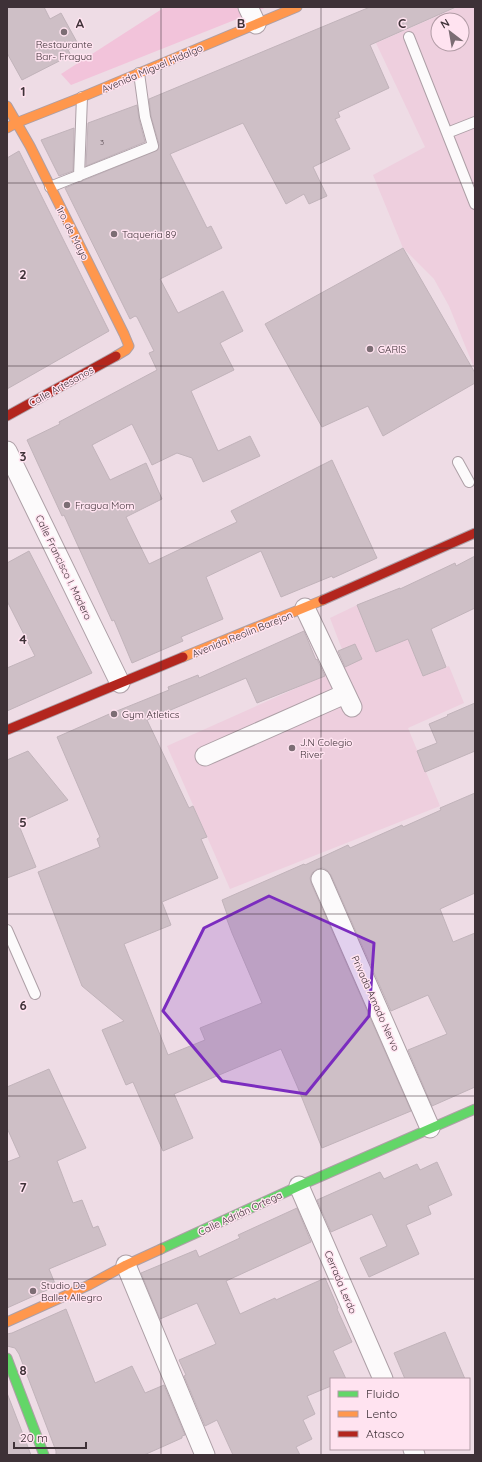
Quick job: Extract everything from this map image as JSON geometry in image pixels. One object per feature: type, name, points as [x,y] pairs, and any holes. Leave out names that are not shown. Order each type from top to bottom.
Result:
[{"type":"main road","name":"Avenida Miguel Hidalgo","points":[[7,128],[198,49],[252,15],[297,7]]},
{"type":"main road","name":"1ro. de Mayo","points":[[7,106],[30,146],[128,340],[129,346],[126,350],[115,356]]},
{"type":"main road","name":"Calle Artesanos","points":[[7,416],[115,356]]},
{"type":"main road","name":"Avenida Reolin Barejon","points":[[7,730],[305,608],[475,533]]},
{"type":"main road","name":"Calle Adrián Ortega","points":[[7,1322],[89,1285],[126,1265],[299,1186],[475,1109]]},
{"type":"main road","points":[[7,1358],[44,1455]]},
{"type":"street","name":"Calle Francisco I. Madero","points":[[7,452],[120,683]]},
{"type":"street","points":[[205,756],[349,701],[305,608]]},
{"type":"street","name":"Privada Amado Nervo","points":[[322,879],[430,1128]]},
{"type":"street","name":"Cerrada Lerdo","points":[[299,1186],[383,1378]]},
{"type":"street","points":[[126,1265],[205,1455]]},
{"type":"lane","points":[[409,37],[475,204]]},
{"type":"lane","points":[[50,187],[153,146],[145,117],[139,73]]},
{"type":"lane","points":[[79,176],[82,97]]},
{"type":"lane","points":[[447,133],[475,122]]},
{"type":"lane","points":[[458,462],[469,482]]},
{"type":"lane","points":[[7,930],[35,994]]},
{"type":"highlighted area","points":[[269,896],[374,943],[369,1016],[306,1094],[222,1081],[163,1011],[204,928]]},
{"type":"shaded area","points":[[165,7],[267,7],[71,85],[61,74]]},
{"type":"shaded area","points":[[458,7],[475,7],[475,370],[449,306],[434,279],[403,248],[373,175],[425,147],[376,43],[430,19],[430,52],[470,52],[470,12],[447,12]]},
{"type":"shaded area","name":"J.N Colegio River","points":[[357,605],[376,652],[408,639],[423,676],[449,666],[464,703],[408,728],[440,806],[230,889],[167,746],[348,665],[330,618]]},
{"type":"building","points":[[7,7],[44,7],[50,19],[61,13],[78,44],[68,50],[71,55],[22,80],[7,53]]},
{"type":"building","points":[[370,7],[456,7],[445,12],[430,12],[430,18],[370,45],[389,88],[338,112],[340,117],[335,119],[350,149],[313,167],[327,196],[309,204],[304,194],[286,204],[243,123],[170,154],[207,228],[211,226],[222,248],[160,279],[178,313],[223,291],[243,331],[220,343],[234,370],[191,391],[218,451],[250,436],[260,456],[203,482],[192,458],[177,453],[152,465],[132,424],[92,445],[110,480],[146,463],[162,499],[126,517],[149,564],[237,522],[231,511],[332,460],[377,558],[333,578],[332,576],[281,597],[261,551],[206,577],[223,619],[181,637],[183,641],[132,663],[114,620],[112,621],[64,515],[62,516],[27,440],[60,424],[59,422],[157,370],[149,353],[154,351],[137,317],[135,316],[130,319],[65,188],[158,150],[159,144],[151,116],[149,99]]},
{"type":"building","points":[[137,105],[145,142],[86,166],[88,123]]},
{"type":"building","points":[[74,128],[73,171],[59,176],[41,140]]},
{"type":"building","points":[[19,151],[109,331],[7,389],[7,158]]},
{"type":"building","name":"GARIS","points":[[403,248],[475,373],[475,383],[383,436],[368,406],[322,427],[265,324]]},
{"type":"building","points":[[29,551],[92,673],[7,711],[7,668],[35,656],[7,601],[7,563]]},
{"type":"building","points":[[475,556],[475,608],[431,629],[446,667],[423,676],[408,639],[376,652],[357,605],[400,589],[455,563],[456,566]]},
{"type":"building","points":[[304,631],[316,660],[317,659],[325,676],[257,703],[246,678],[147,720],[189,808],[193,806],[207,837],[201,839],[218,878],[162,902],[171,925],[124,944],[168,1055],[205,1040],[200,1028],[262,1003],[232,933],[222,900],[348,845],[350,848],[402,825],[403,827],[441,810],[440,808],[475,793],[475,893],[440,909],[453,942],[475,933],[475,1087],[432,1106],[408,1050],[447,1034],[428,995],[391,1011],[331,875],[323,868],[317,869],[312,873],[310,878],[311,883],[411,1111],[322,1148],[281,1049],[174,1094],[193,1138],[163,1151],[133,1082],[126,1085],[102,1030],[124,1021],[82,986],[38,872],[100,847],[97,839],[100,837],[57,737],[169,690],[168,687],[198,675],[199,678]]},
{"type":"building","points":[[355,644],[362,659],[345,667],[338,651]]},
{"type":"building","points":[[475,703],[475,751],[425,772],[417,751],[437,743],[429,724]]},
{"type":"building","points":[[28,751],[68,800],[18,823],[36,867],[7,878],[7,760]]},
{"type":"building","points":[[49,1069],[86,1148],[57,1161],[73,1203],[82,1200],[93,1228],[98,1226],[106,1245],[49,1269],[56,1286],[7,1308],[7,1162],[20,1157],[7,1128],[7,1087]]},
{"type":"building","points":[[437,1162],[452,1195],[428,1206],[431,1214],[406,1225],[419,1254],[369,1277],[360,1258],[387,1246],[372,1214],[331,1232],[317,1200],[380,1172],[384,1179],[417,1164],[420,1170]]},
{"type":"building","points":[[297,1208],[311,1242],[226,1281],[240,1314],[325,1278],[352,1342],[333,1351],[346,1378],[330,1378],[330,1386],[307,1396],[315,1414],[303,1420],[312,1439],[296,1447],[300,1455],[233,1455],[217,1420],[205,1426],[184,1376],[186,1375],[179,1360],[216,1344],[197,1303],[160,1319],[141,1273],[196,1250],[199,1257],[240,1238],[238,1235]]},
{"type":"building","points":[[66,1309],[95,1383],[132,1366],[145,1393],[164,1385],[185,1435],[182,1436],[182,1438],[144,1455],[56,1455],[56,1451],[19,1354],[15,1348],[7,1346],[7,1334]]},
{"type":"building","points":[[445,1332],[465,1378],[405,1378],[394,1353]]},
{"type":"building","points":[[7,1393],[31,1455],[7,1455]]},
{"type":"traffic: fast","points":[[161,1249],[299,1186],[475,1109]]},
{"type":"traffic: fast","points":[[7,1358],[44,1455]]},
{"type":"traffic: slow","points":[[7,128],[297,7]]},
{"type":"traffic: slow","points":[[7,106],[30,146],[124,334],[129,346],[126,350],[116,356]]},
{"type":"traffic: slow","points":[[183,657],[323,600]]},
{"type":"traffic: slow","points":[[7,1322],[89,1285],[126,1265],[161,1249]]},
{"type":"traffic: jam","points":[[7,416],[116,356]]},
{"type":"traffic: jam","points":[[323,600],[475,533]]},
{"type":"traffic: jam","points":[[7,730],[183,657]]},
{"type":"place","name":"Restaurante Bar- Fragua","points":[[64,32]]},
{"type":"place","name":"Taqueria 89","points":[[114,234]]},
{"type":"place","name":"GARIS","points":[[370,349]]},
{"type":"place","name":"Fragua Mom","points":[[67,505]]},
{"type":"place","name":"Gym Atletics","points":[[114,714]]},
{"type":"place","name":"J.N Colegio River","points":[[292,748]]},
{"type":"place","name":"Studio De Ballet Allegro","points":[[33,1291]]}]
